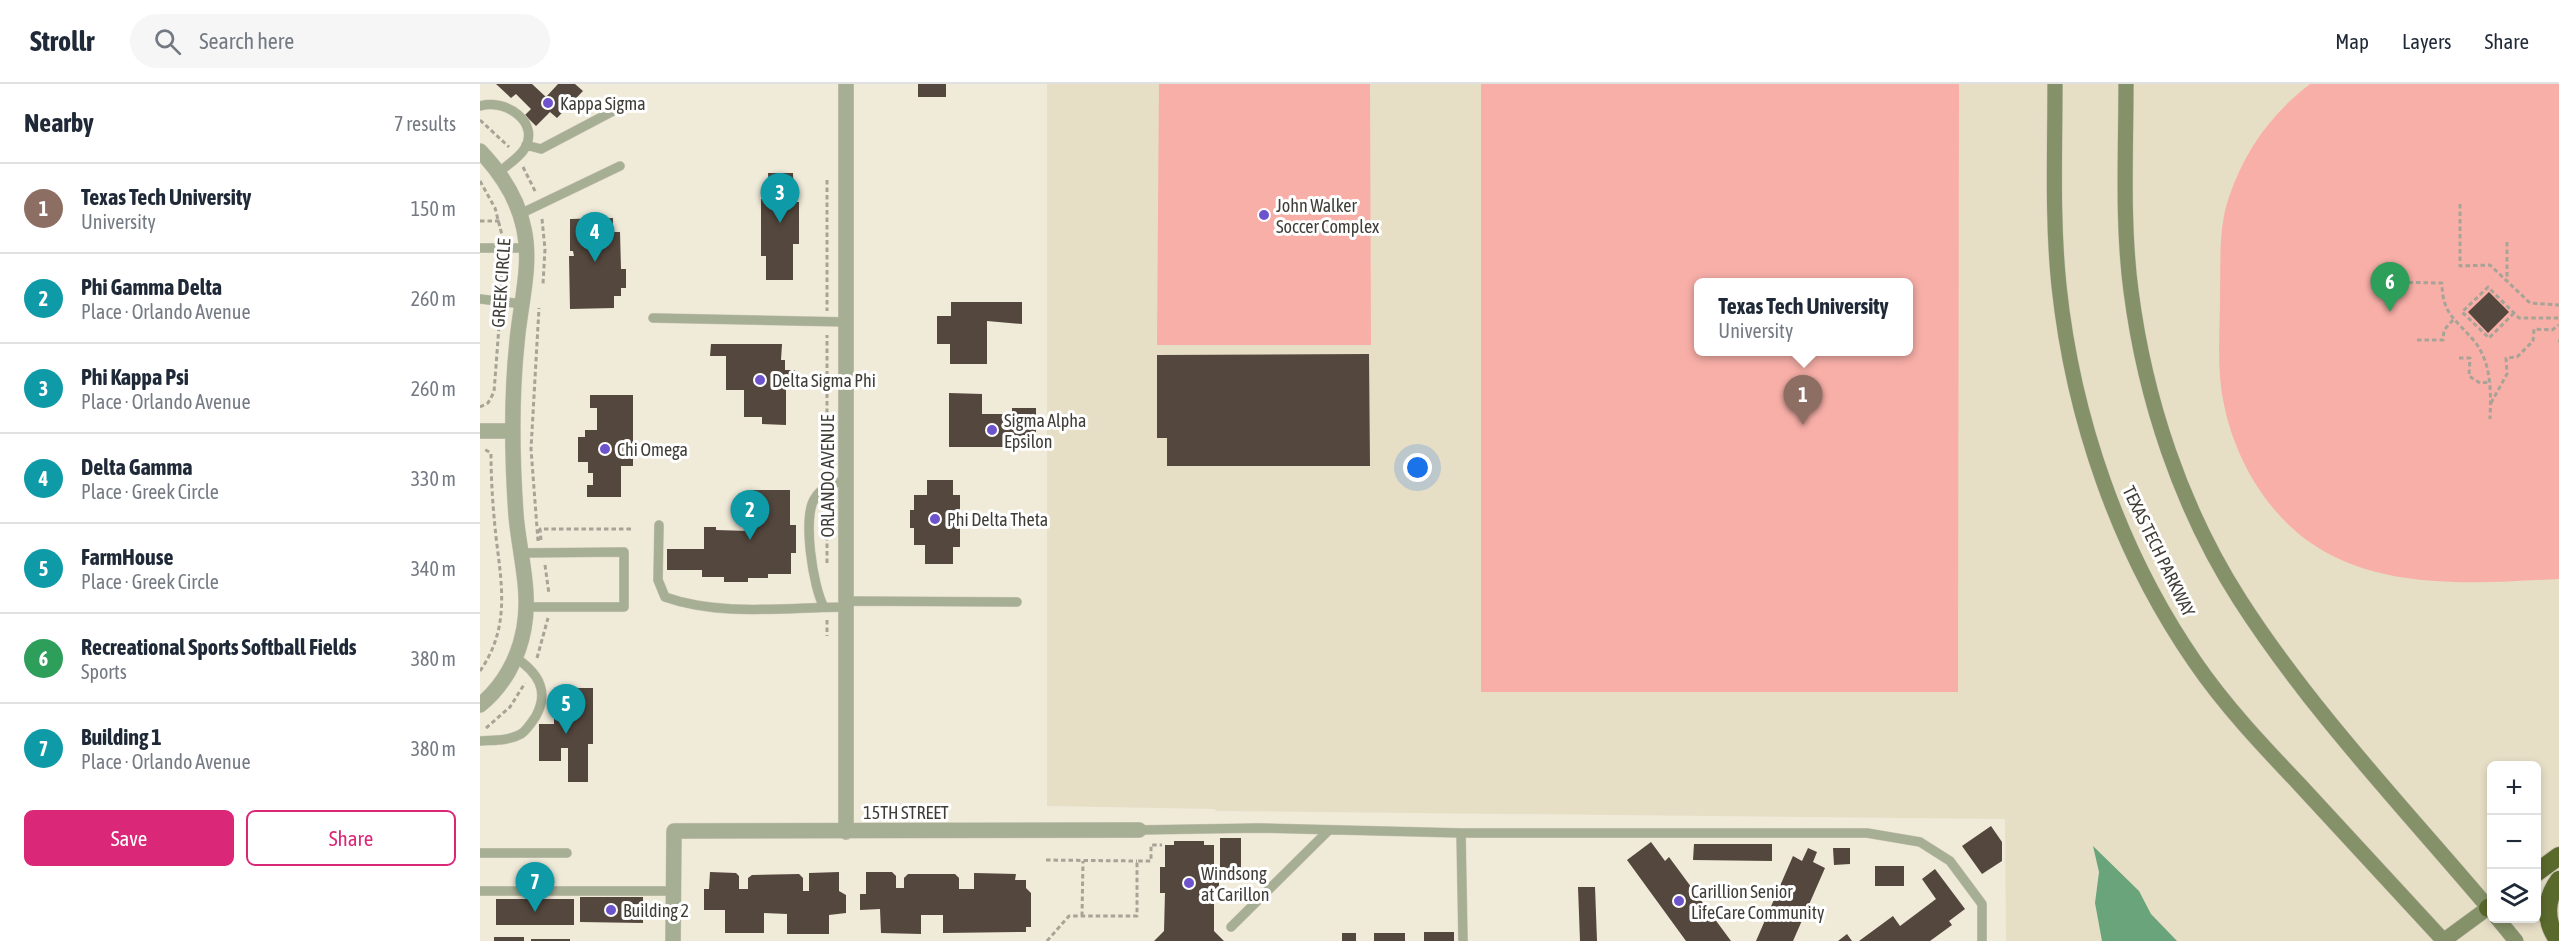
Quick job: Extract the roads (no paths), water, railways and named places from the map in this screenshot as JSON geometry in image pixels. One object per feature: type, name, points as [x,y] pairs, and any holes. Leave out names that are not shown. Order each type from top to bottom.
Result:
[{"type":"highway","points":[[2541,869],[2559,856]]},
{"type":"highway","points":[[2559,880],[2552,890],[2548,904],[2550,925],[2559,941]]},
{"type":"main road","name":"TEXAS TECH PARKWAY","points":[[2055,84],[2059,285],[2070,360],[2090,442],[2120,524],[2157,601],[2194,662],[2237,717],[2444,941]]},
{"type":"main road","points":[[2126,84],[2127,248],[2138,336],[2162,430],[2196,520],[2240,600],[2287,665],[2362,762],[2487,905]]},
{"type":"main road","points":[[2444,941],[2487,914]]},
{"type":"main road","points":[[2502,923],[2513,937]]},
{"type":"street","name":"ORLANDO AVENUE","points":[[846,84],[846,832]]},
{"type":"street","name":"GREEK CIRCLE","points":[[480,151],[498,173],[520,214],[525,231],[526,248],[522,304],[516,342],[513,431],[516,516],[526,607],[524,628],[516,658],[501,683],[480,705]]},
{"type":"street","points":[[480,431],[513,431]]},
{"type":"street","name":"15TH STREET","points":[[674,891],[674,831],[1139,830]]},
{"type":"street","points":[[673,941],[674,891]]},
{"type":"lane","points":[[481,104],[507,106],[526,124],[526,145],[517,157],[498,173]]},
{"type":"lane","points":[[526,145],[541,149],[615,110]]},
{"type":"lane","points":[[520,214],[620,166]]},
{"type":"lane","points":[[480,248],[526,248]]},
{"type":"lane","points":[[480,299],[522,304]]},
{"type":"lane","points":[[653,318],[846,322]]},
{"type":"lane","points":[[825,607],[817,594],[811,561],[810,528],[813,500],[827,487],[846,480]]},
{"type":"lane","points":[[659,525],[658,580],[665,597],[687,605],[825,607],[846,604],[1017,602]]},
{"type":"lane","points":[[521,553],[624,552],[624,607],[526,607]]},
{"type":"lane","points":[[480,741],[507,739],[524,732],[542,704],[541,686],[532,669],[516,658]]},
{"type":"lane","points":[[1139,830],[1867,833],[1920,842],[1950,861],[1982,904],[1982,941]]},
{"type":"lane","points":[[1231,927],[1329,830]]},
{"type":"lane","points":[[1461,833],[1462,941]]},
{"type":"lane","points":[[480,853],[567,853]]},
{"type":"lane","points":[[480,891],[674,891]]},
{"type":"place","name":"Kappa Sigma","points":[[548,103]]},
{"type":"place","name":"John Walker Soccer Complex","points":[[1264,215]]},
{"type":"place","name":"Phi Kappa Psi","points":[[780,223]]},
{"type":"place","name":"Delta Gamma","points":[[595,262]]},
{"type":"place","name":"Recreational Sports Softball Fields","points":[[2390,312]]},
{"type":"place","name":"Delta Sigma Phi","points":[[760,380]]},
{"type":"place","name":"Texas Tech University","points":[[1803,425]]},
{"type":"place","name":"Sigma Alpha Epsilon","points":[[992,430]]},
{"type":"place","name":"Chi Omega","points":[[605,449]]},
{"type":"place","name":"Phi Delta Theta","points":[[935,519]]},
{"type":"place","name":"Phi Gamma Delta","points":[[750,540]]},
{"type":"place","name":"FarmHouse","points":[[566,734]]},
{"type":"place","name":"Windsong at Carillon","points":[[1189,883]]},
{"type":"place","name":"Carillion Senior LifeCare Community","points":[[1679,901]]},
{"type":"place","name":"Building 2","points":[[611,910]]},
{"type":"place","name":"Building 1","points":[[535,912]]}]
